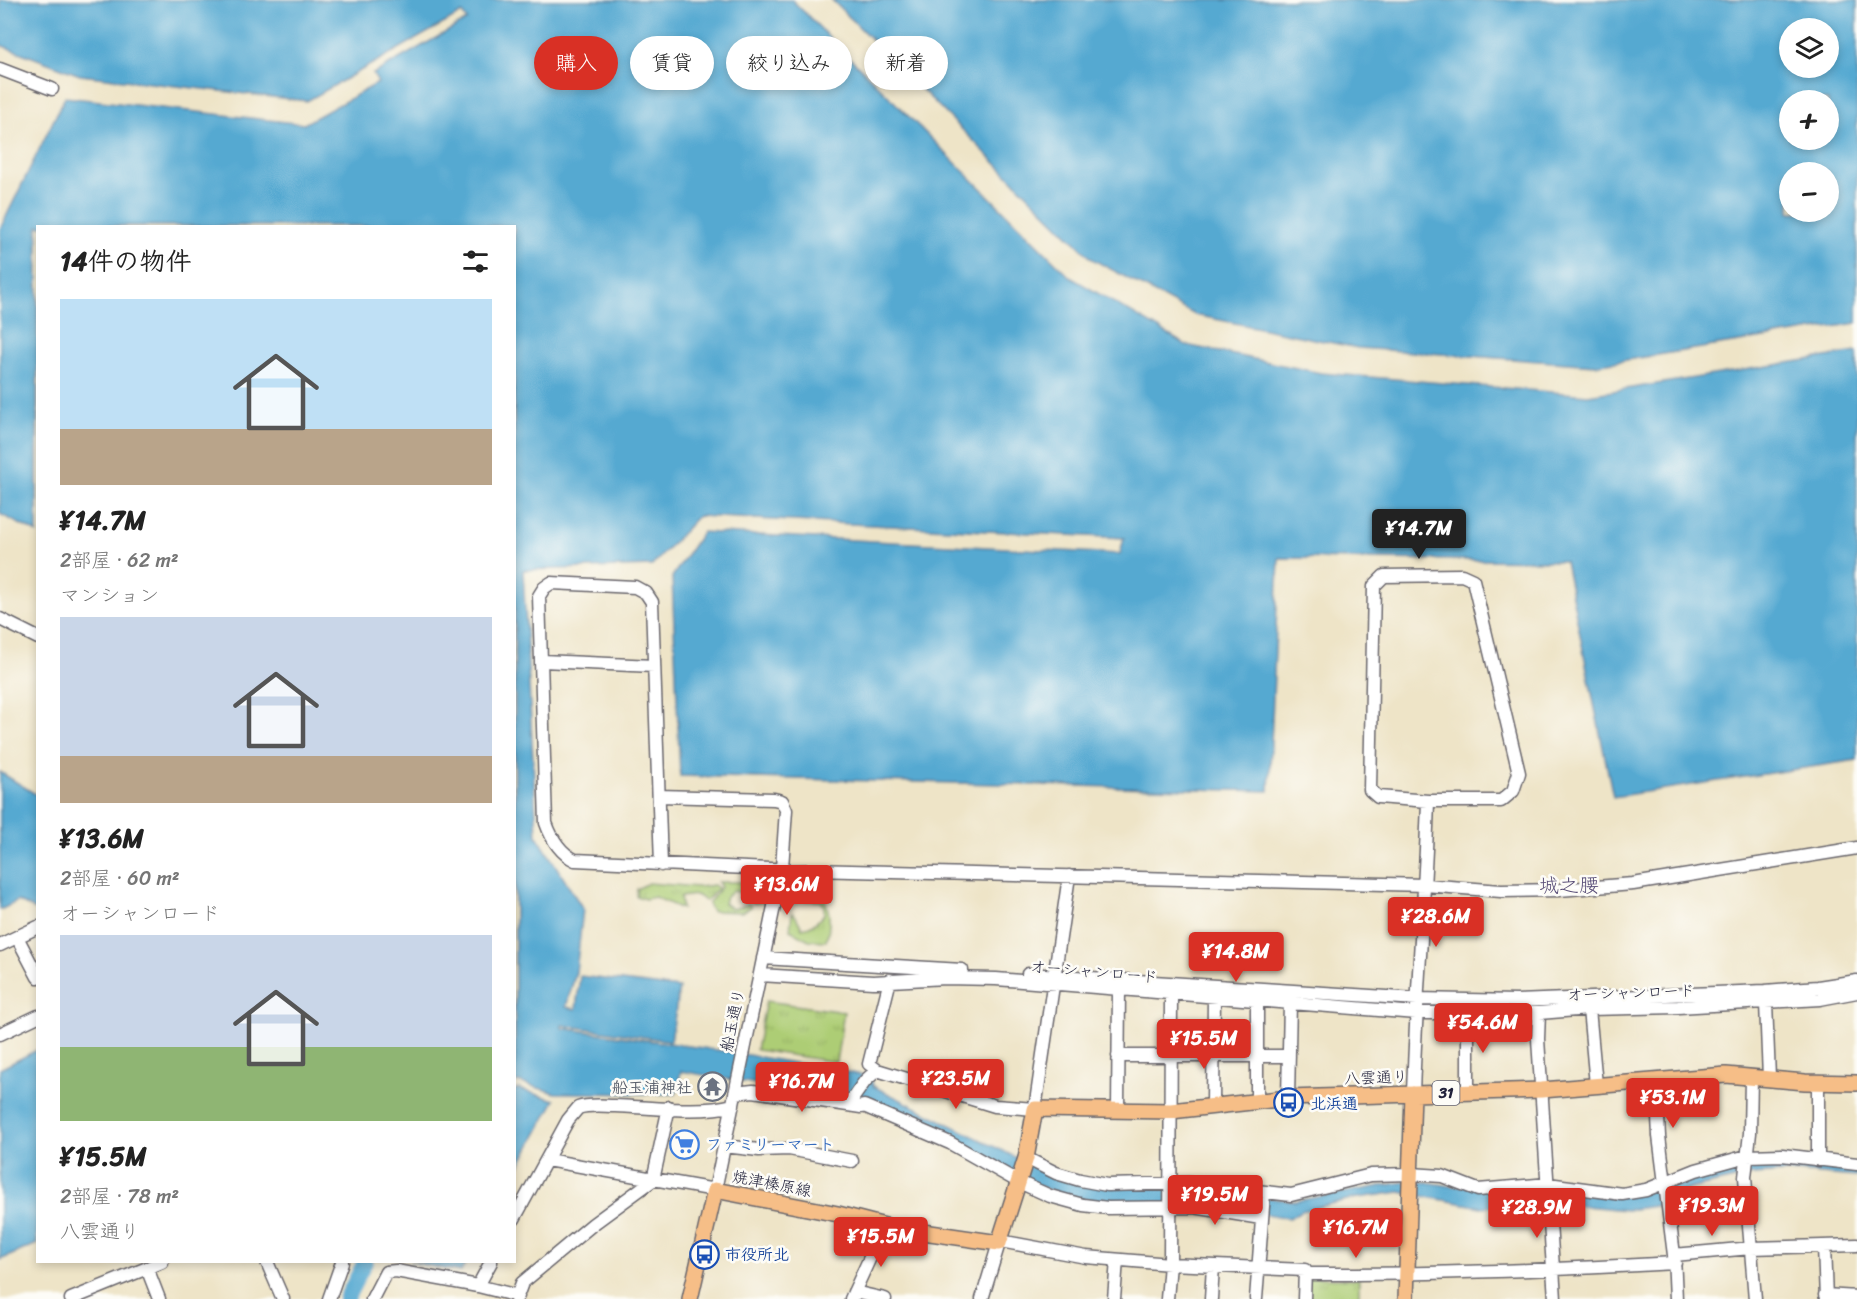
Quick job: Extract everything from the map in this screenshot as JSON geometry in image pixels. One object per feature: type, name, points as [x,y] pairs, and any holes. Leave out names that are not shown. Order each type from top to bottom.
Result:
[{"type":"main road","name":"八雲通り","points":[[1035,1109],[1171,1111],[1288,1098],[1542,1090],[1726,1075],[1818,1083],[1857,1083]]},
{"type":"main road","points":[[1406,1299],[1413,1094]]},
{"type":"main road","points":[[999,1242],[1026,1160],[1035,1109]]},
{"type":"main road","name":"焼津榛原線","points":[[715,1190],[838,1214],[889,1227],[999,1242]]},
{"type":"main road","name":"船玉通り","points":[[690,1299],[715,1190]]},
{"type":"street","points":[[0,69],[52,89]]},
{"type":"street","points":[[1462,575],[1473,580],[1519,773],[1513,791],[1501,801],[1428,801],[1378,798],[1370,790],[1374,586],[1384,576],[1462,575]]},
{"type":"street","points":[[661,865],[652,602],[646,593],[635,587],[551,583],[539,596],[546,823],[563,854],[575,860],[661,865],[1425,885],[1501,891],[1559,890],[1633,884],[1857,848]]},
{"type":"street","points":[[0,620],[36,637]]},
{"type":"street","points":[[542,661],[654,666]]},
{"type":"street","name":"船玉通り","points":[[659,796],[774,799],[782,801],[786,810],[782,868],[715,1190]]},
{"type":"street","points":[[1413,1094],[1428,801]]},
{"type":"street","points":[[890,980],[869,1064],[874,1072],[995,1106],[1035,1109],[1069,876]]},
{"type":"street","points":[[0,945],[36,928]]},
{"type":"street","points":[[18,937],[36,973]]},
{"type":"street","name":"オーシャンロード","points":[[763,958],[1055,980],[1417,999],[1517,1001],[1765,991],[1857,981]]},
{"type":"street","name":"オーシャンロード","points":[[759,975],[873,982],[945,978],[1055,980],[1119,989],[1416,1013],[1468,1014],[1766,1003],[1820,999],[1857,992]]},
{"type":"street","points":[[1118,1111],[1119,989]]},
{"type":"street","points":[[1167,1299],[1170,1264],[1171,993]]},
{"type":"street","points":[[1213,1106],[1214,996]]},
{"type":"street","points":[[1257,999],[1257,1101]]},
{"type":"street","points":[[1288,1098],[1290,1002]]},
{"type":"street","points":[[1766,1003],[1769,1078]]},
{"type":"street","points":[[1589,1009],[1596,1085]]},
{"type":"street","points":[[1539,1013],[1538,1039],[1555,1299]]},
{"type":"street","points":[[1468,1014],[1468,1093]]},
{"type":"street","points":[[0,1034],[36,1017]]},
{"type":"street","points":[[1118,1056],[1289,1056]]},
{"type":"street","points":[[849,1103],[874,1072]]},
{"type":"street","points":[[1751,1077],[1750,1134],[1745,1177],[1755,1299]]},
{"type":"street","points":[[1656,1080],[1659,1136],[1675,1259],[1676,1299]]},
{"type":"street","points":[[1818,1083],[1818,1160]]},
{"type":"street","points":[[516,1215],[568,1120],[578,1108],[594,1106],[724,1108],[735,1094],[753,1091],[864,1106],[950,1143],[1019,1182],[1050,1196],[1083,1205],[1108,1208],[1194,1207],[1261,1218]]},
{"type":"street","points":[[372,1299],[382,1276],[390,1270],[478,1286],[517,1297],[522,1283],[593,1224],[652,1180],[669,1107]]},
{"type":"street","points":[[724,1146],[759,1150],[789,1149],[852,1161]]},
{"type":"street","points":[[1026,1160],[1056,1173],[1107,1185],[1170,1182],[1291,1195],[1371,1175],[1411,1174],[1442,1176],[1478,1190],[1548,1184],[1622,1194],[1640,1191],[1695,1170],[1748,1156],[1782,1155],[1857,1164]]},
{"type":"street","points":[[547,1160],[715,1190]]},
{"type":"street","points":[[1256,1299],[1264,1193]]},
{"type":"street","points":[[885,1299],[852,1296],[872,1253],[889,1227]]},
{"type":"street","points":[[982,1299],[999,1242],[1117,1260],[1305,1272],[1407,1275],[1554,1270],[1675,1259],[1752,1248],[1857,1245]]},
{"type":"street","points":[[1824,1246],[1825,1297],[1857,1297]]},
{"type":"street","points":[[1114,1299],[1117,1260]]},
{"type":"street","points":[[72,1299],[160,1263]]},
{"type":"street","points":[[267,1263],[283,1299]]},
{"type":"street","points":[[329,1299],[342,1263]]},
{"type":"street","points":[[478,1286],[490,1263]]},
{"type":"street","points":[[1211,1299],[1213,1266]]},
{"type":"street","points":[[147,1268],[159,1299]]},
{"type":"street","points":[[1304,1299],[1305,1272]]},
{"type":"green space","points":[[718,882],[753,882],[765,896],[763,902],[753,903],[748,894],[733,891],[726,897],[724,903],[733,909],[749,904],[751,907],[742,912],[712,911],[708,904],[721,887]]},
{"type":"green space","points":[[648,883],[698,887],[714,885],[718,888],[706,901],[696,895],[680,897],[682,909],[655,897],[645,899],[636,896],[637,889]]},
{"type":"green space","points":[[801,890],[821,891],[826,903],[829,921],[826,941],[809,940],[790,930],[792,913],[802,928],[814,924],[824,914],[821,901],[799,900],[795,902],[792,897]]},
{"type":"green space","points":[[766,1001],[844,1012],[836,1062],[756,1050]]},
{"type":"green space","points":[[1308,1277],[1359,1279],[1359,1299],[1307,1299]]},
{"type":"water","points":[[0,0],[792,0],[828,36],[726,36],[726,90],[852,90],[852,60],[864,72],[864,90],[882,90],[1070,277],[1186,345],[1321,373],[1588,395],[1857,352],[1857,760],[1613,797],[1565,561],[1279,558],[1269,791],[680,776],[672,577],[702,532],[1120,554],[1124,538],[698,516],[652,566],[523,570],[537,836],[583,909],[576,972],[566,1007],[576,1009],[580,976],[679,988],[671,1041],[562,1025],[562,1028],[731,1052],[863,1075],[872,1081],[873,1086],[1037,1168],[1077,1184],[1165,1185],[1295,1201],[1404,1182],[1427,1182],[1451,1186],[1537,1188],[1538,1191],[1614,1197],[1743,1161],[1782,1158],[1857,1167],[1857,1177],[1797,1172],[1752,1175],[1689,1189],[1655,1206],[1626,1210],[1543,1202],[1481,1207],[1400,1192],[1351,1199],[1302,1211],[1289,1218],[1220,1206],[1091,1201],[1060,1194],[1031,1183],[867,1103],[681,1071],[676,1094],[555,1093],[516,1083],[516,225],[36,225],[36,532],[0,514],[0,229],[65,97],[304,124],[378,83],[373,74],[467,20],[462,13],[307,101],[80,75],[0,45]]},
{"type":"water","points":[[832,0],[1857,0],[1857,323],[1595,365],[1358,348],[1195,315],[1092,259],[922,90],[948,90],[948,36],[868,36]]},
{"type":"water","points":[[0,772],[36,794],[36,910],[18,901],[0,910]]},
{"type":"water","points":[[36,1051],[36,1244],[0,1260],[0,1069]]},
{"type":"water","points":[[516,1090],[555,1100],[516,1172]]},
{"type":"water","points":[[414,1263],[466,1263],[461,1272]]},
{"type":"waterway","points":[[346,1299],[364,1263]]},
{"type":"place","name":"船玉浦神社","points":[[713,1087]]},
{"type":"place","name":"北浜通","points":[[1289,1103]]},
{"type":"place","name":"ファミリーマート","points":[[685,1144]]},
{"type":"place","name":"市役所北","points":[[704,1254]]},
{"type":"district","name":"城之腰","points":[[1569,885]]}]
